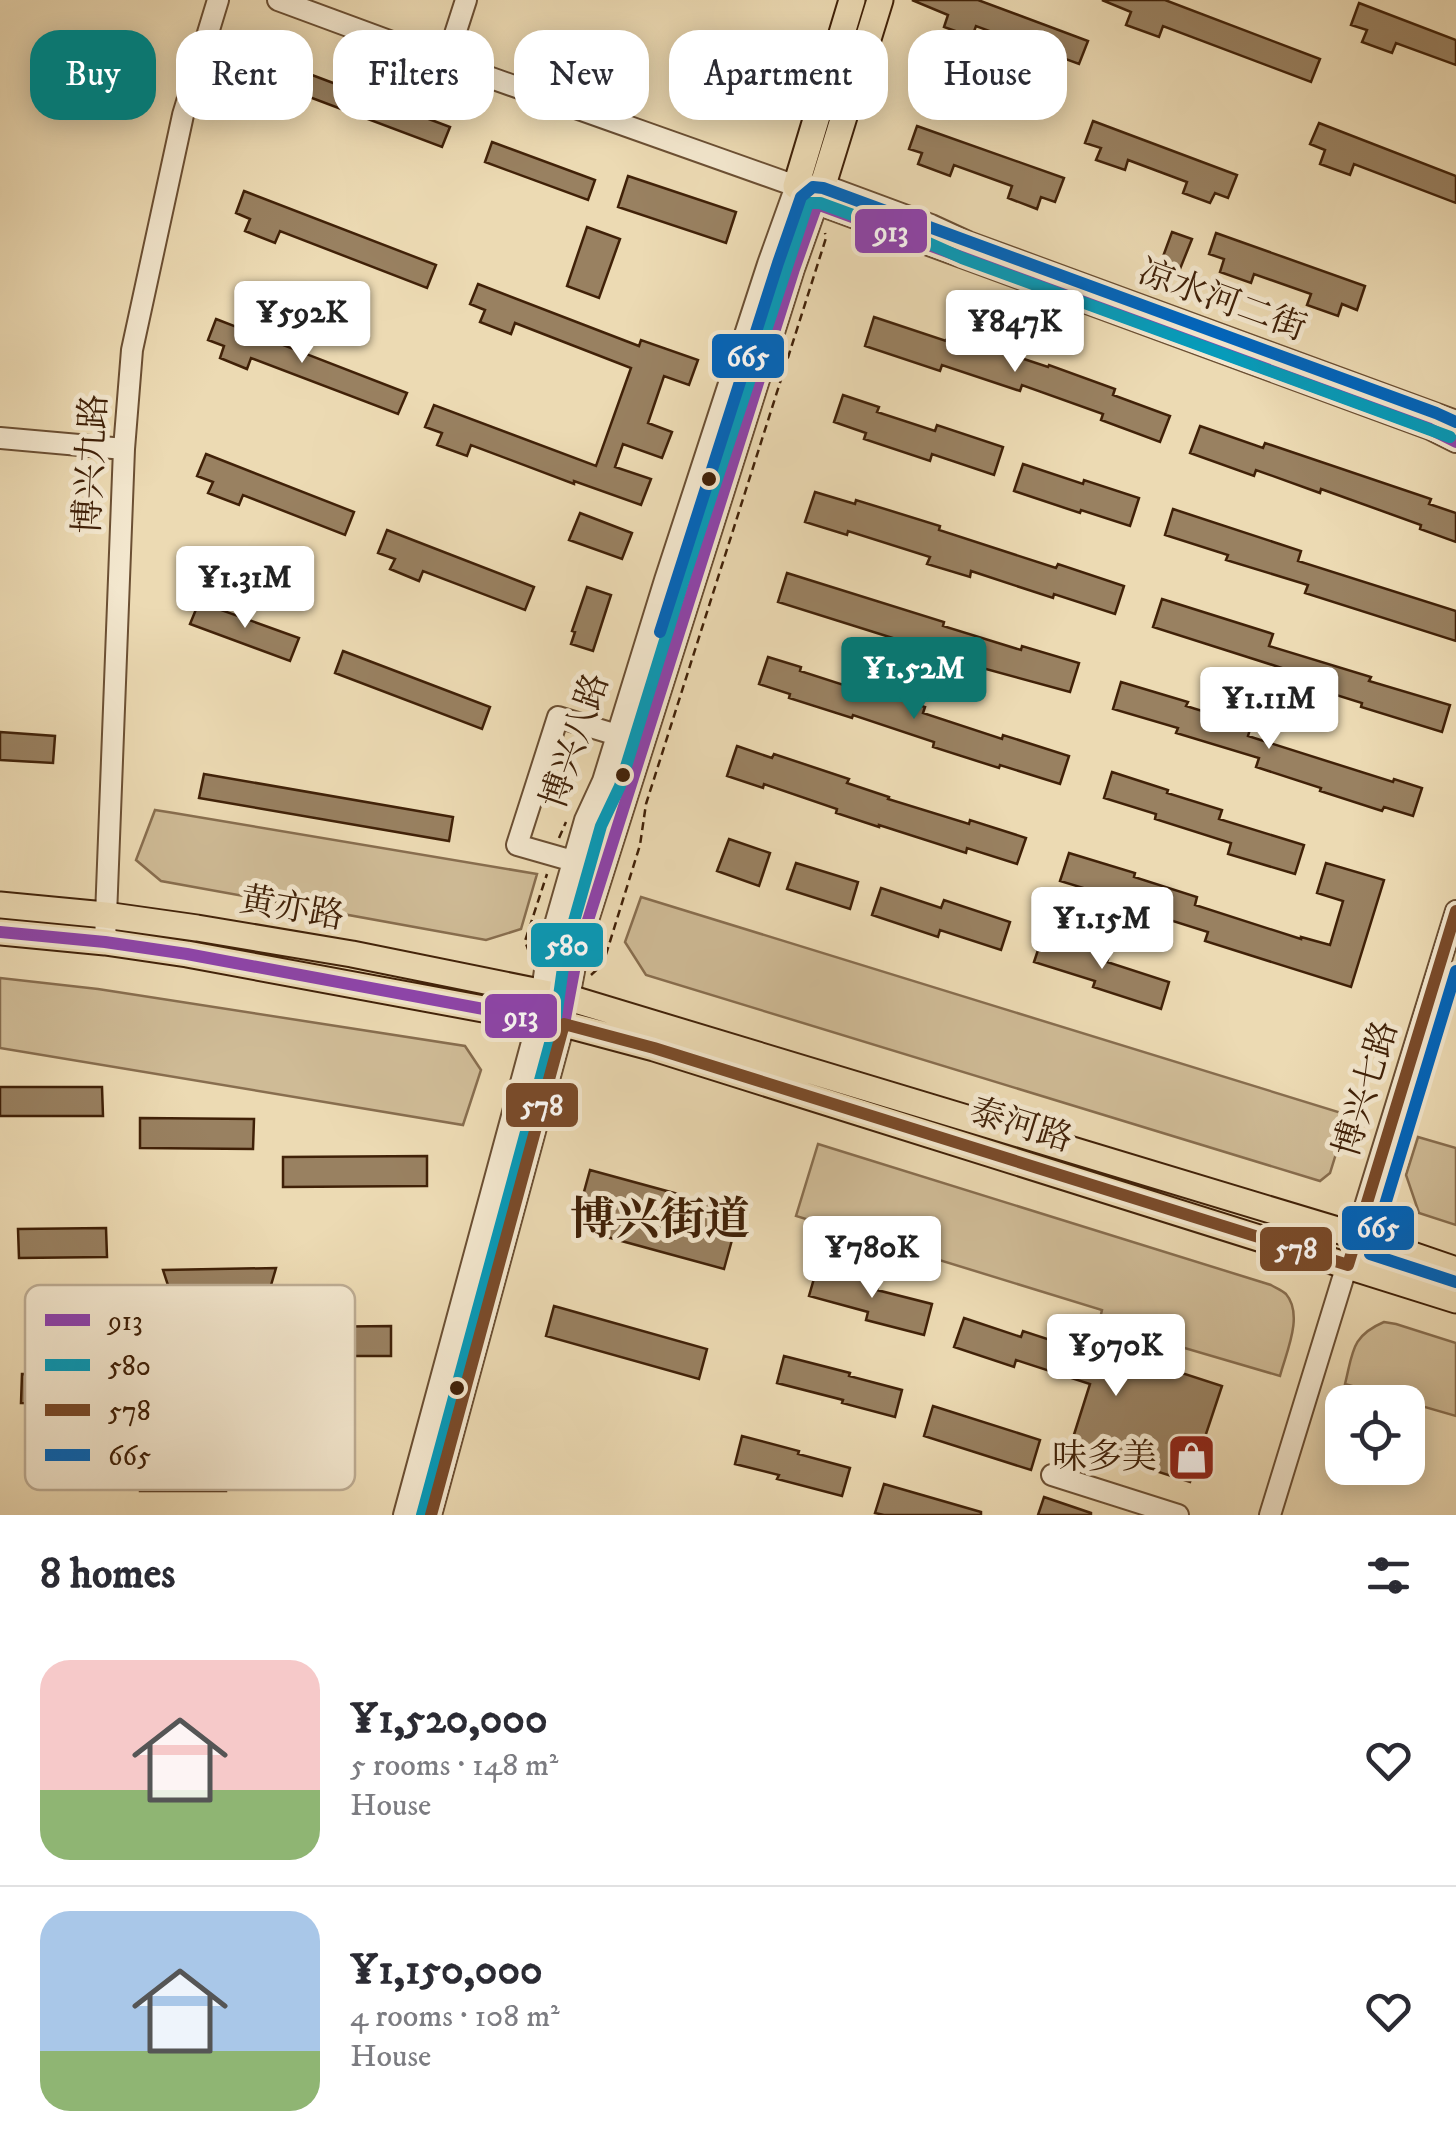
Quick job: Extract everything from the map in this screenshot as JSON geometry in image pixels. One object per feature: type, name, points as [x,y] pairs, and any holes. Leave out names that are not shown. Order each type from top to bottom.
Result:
[{"type":"main road","name":"博兴八路","points":[[796,186],[852,0]]},
{"type":"main road","name":"博兴八路","points":[[820,195],[880,0]]},
{"type":"main road","name":"黄亦路","points":[[0,905],[106,915],[352,954],[569,998]]},
{"type":"main road","name":"黄亦路","points":[[0,932],[187,954],[564,1024]]},
{"type":"main road","name":"泰河路","points":[[569,998],[1356,1236],[1456,1270]]},
{"type":"main road","name":"泰河路","points":[[564,1024],[672,1054],[1456,1300]]},
{"type":"street","name":"博兴九路","points":[[105,942],[124,449],[132,350],[183,115],[218,0]]},
{"type":"street","name":"凉水河二街","points":[[278,0],[359,30]]},
{"type":"street","points":[[456,30],[466,0]]},
{"type":"street","name":"凉水河二街","points":[[494,79],[820,195],[1430,428],[1456,442]]},
{"type":"street","name":"博兴八路","points":[[404,1515],[538,1020],[548,950],[573,861],[796,186]]},
{"type":"street","name":"凉水河二街","points":[[820,195],[931,225],[1456,421]]},
{"type":"street","name":"博兴八路","points":[[431,1515],[564,1024],[589,917],[820,195]]},
{"type":"street","points":[[0,438],[124,449]]},
{"type":"street","points":[[573,861],[517,846],[558,716],[617,735]]},
{"type":"street","name":"博兴七路","points":[[1270,1515],[1456,911]]},
{"type":"street","points":[[1052,1475],[1178,1515]]},
{"type":"path","points":[[592,975],[603,964],[640,845],[646,804],[826,238],[820,195]]},
{"type":"shaded area","points":[[155,810],[537,874],[521,929],[486,940],[161,881],[136,860]]},
{"type":"shaded area","points":[[641,897],[1348,1115],[1330,1173],[1320,1181],[646,975],[625,942]]},
{"type":"shaded area","points":[[0,978],[98,989],[465,1046],[481,1070],[463,1125],[0,1048]]},
{"type":"shaded area","points":[[1418,1137],[1456,1148],[1456,1225],[1419,1213],[1406,1175]]},
{"type":"shaded area","points":[[818,1144],[1271,1285],[1286,1294],[1294,1312],[1280,1376],[1099,1323],[1102,1310],[796,1216]]},
{"type":"shaded area","points":[[1384,1322],[1396,1324],[1456,1343],[1456,1416],[1425,1407],[1425,1385],[1345,1384],[1359,1339]]},
{"type":"building","points":[[912,0],[978,0],[1058,30],[987,30],[976,26],[975,30],[952,30],[944,27],[948,15]]},
{"type":"building","points":[[1102,0],[1165,0],[1320,59],[1311,82],[1163,26],[1159,37],[1126,25],[1131,12]]},
{"type":"building","points":[[1359,3],[1456,40],[1456,65],[1396,43],[1392,53],[1362,42],[1367,30],[1351,25]]},
{"type":"building","points":[[1067,33],[1088,41],[1079,64],[1067,60]]},
{"type":"building","points":[[313,75],[333,83],[333,106],[313,98]]},
{"type":"building","points":[[370,120],[431,120],[450,127],[442,147]]},
{"type":"building","points":[[1093,121],[1237,175],[1228,198],[1215,193],[1210,203],[1183,193],[1187,182],[1128,160],[1125,170],[1096,160],[1101,148],[1085,143]]},
{"type":"building","points":[[1319,123],[1456,176],[1456,203],[1354,164],[1350,175],[1320,164],[1325,150],[1310,144]]},
{"type":"building","points":[[917,126],[1064,178],[1055,202],[1041,197],[1037,209],[1008,198],[1012,186],[954,165],[950,176],[918,164],[922,153],[909,149]]},
{"type":"building","points":[[492,142],[595,180],[588,200],[485,162]]},
{"type":"building","points":[[628,176],[736,212],[726,243],[618,207]]},
{"type":"building","points":[[244,191],[436,265],[427,288],[280,231],[275,243],[245,231],[250,219],[236,213]]},
{"type":"building","points":[[587,227],[620,239],[599,298],[567,286]]},
{"type":"building","points":[[1172,232],[1192,239],[1180,269],[1161,262]]},
{"type":"building","points":[[1216,233],[1365,286],[1357,310],[1342,304],[1338,316],[1307,305],[1311,294],[1254,274],[1251,283],[1220,272],[1224,259],[1209,254]]},
{"type":"building","points":[[478,284],[639,346],[641,340],[698,360],[689,385],[664,376],[648,423],[672,432],[662,458],[623,444],[615,467],[651,479],[641,505],[471,445],[467,456],[437,445],[442,433],[425,427],[434,405],[596,466],[631,368],[515,323],[511,334],[480,322],[485,310],[470,304]]},
{"type":"building","points":[[874,317],[946,341],[949,334],[1115,389],[1113,395],[1170,416],[1160,442],[1101,420],[1103,414],[1022,385],[1020,391],[942,365],[940,371],[865,346]]},
{"type":"building","points":[[216,319],[407,393],[398,414],[251,358],[247,369],[220,358],[224,346],[208,340]]},
{"type":"building","points":[[843,395],[879,407],[877,412],[935,431],[937,425],[1003,447],[994,475],[932,454],[930,461],[864,439],[866,433],[834,422]]},
{"type":"building","points":[[1200,426],[1263,448],[1265,443],[1431,499],[1429,504],[1456,513],[1456,542],[1420,529],[1421,525],[1321,489],[1320,493],[1256,470],[1254,476],[1190,453]]},
{"type":"building","points":[[206,454],[354,512],[345,535],[243,495],[239,505],[208,493],[213,482],[197,476]]},
{"type":"building","points":[[1023,464],[1139,498],[1130,526],[1014,491]]},
{"type":"building","points":[[815,492],[855,504],[856,500],[1056,568],[1058,564],[1124,586],[1115,614],[971,571],[970,577],[927,564],[930,557],[805,522]]},
{"type":"building","points":[[1173,509],[1301,551],[1298,561],[1456,611],[1456,641],[1305,593],[1308,585],[1226,560],[1228,555],[1165,535]]},
{"type":"building","points":[[580,513],[632,533],[622,559],[569,540]]},
{"type":"building","points":[[387,530],[534,587],[525,610],[423,571],[419,581],[390,569],[395,559],[378,553]]},
{"type":"building","points":[[787,573],[944,622],[943,626],[1079,663],[1070,692],[953,660],[778,602]]},
{"type":"building","points":[[587,587],[611,595],[593,651],[571,644]]},
{"type":"building","points":[[1162,599],[1273,634],[1269,646],[1450,705],[1442,732],[1279,677],[1282,668],[1153,627]]},
{"type":"building","points":[[199,602],[299,638],[290,661],[190,624]]},
{"type":"building","points":[[343,651],[490,707],[482,729],[335,673]]},
{"type":"building","points":[[768,657],[859,690],[860,686],[925,707],[923,713],[1002,739],[1003,735],[1069,756],[1060,784],[1000,765],[999,768],[853,715],[852,718],[789,698],[790,694],[759,684]]},
{"type":"building","points":[[1121,682],[1251,726],[1248,736],[1422,788],[1413,816],[1384,807],[1382,811],[1320,791],[1321,788],[1256,767],[1259,758],[1113,709]]},
{"type":"building","points":[[0,732],[55,736],[53,763],[0,760]]},
{"type":"building","points":[[737,746],[849,779],[847,783],[888,799],[1026,838],[1017,864],[879,827],[764,784],[763,788],[727,776]]},
{"type":"building","points":[[1112,772],[1222,810],[1219,819],[1304,845],[1295,874],[1228,854],[1231,843],[1104,798]]},
{"type":"building","points":[[204,774],[453,817],[449,841],[199,798]]},
{"type":"building","points":[[729,839],[770,853],[759,886],[717,871]]},
{"type":"building","points":[[1069,853],[1197,897],[1195,905],[1330,945],[1343,901],[1317,893],[1326,863],[1384,880],[1351,987],[1205,941],[1208,932],[1060,881]]},
{"type":"building","points":[[796,863],[858,882],[850,909],[787,889]]},
{"type":"building","points":[[881,888],[941,908],[944,900],[1010,922],[1001,950],[940,930],[938,937],[872,915]]},
{"type":"building","points":[[1043,935],[1109,956],[1107,962],[1169,982],[1161,1009],[1093,987],[1095,981],[1034,962]]},
{"type":"building","points":[[0,1087],[102,1087],[103,1116],[0,1116]]},
{"type":"building","points":[[140,1118],[254,1119],[253,1149],[140,1148]]},
{"type":"building","points":[[427,1156],[427,1186],[283,1187],[283,1157]]},
{"type":"building","points":[[590,1170],[740,1211],[724,1269],[574,1228]]},
{"type":"building","points":[[106,1228],[107,1257],[19,1258],[18,1229]]},
{"type":"building","points":[[276,1268],[271,1285],[168,1285],[163,1270]]},
{"type":"building","points":[[817,1268],[879,1284],[877,1290],[932,1304],[924,1335],[866,1320],[868,1312],[809,1296]]},
{"type":"building","points":[[554,1306],[707,1349],[699,1379],[546,1336]]},
{"type":"building","points":[[964,1318],[1021,1337],[1023,1331],[1099,1356],[1102,1347],[1222,1386],[1190,1482],[1071,1444],[1090,1384],[1016,1360],[1014,1367],[954,1347]]},
{"type":"building","points":[[355,1326],[391,1326],[391,1356],[355,1356]]},
{"type":"building","points":[[784,1356],[902,1390],[895,1417],[777,1383]]},
{"type":"building","points":[[22,1374],[25,1374],[25,1403],[21,1403]]},
{"type":"building","points":[[933,1406],[1040,1440],[1031,1470],[924,1436]]},
{"type":"building","points":[[742,1436],[850,1468],[842,1496],[735,1464]]},
{"type":"building","points":[[884,1484],[981,1512],[981,1515],[875,1513]]},
{"type":"building","points":[[140,1490],[226,1490],[226,1491]]},
{"type":"building","points":[[1044,1497],[1091,1513],[1091,1515],[1038,1515]]},
{"type":"transit line","name":"665","points":[[660,632],[778,263],[801,197],[813,187],[1456,422]]},
{"type":"transit line","name":"580","points":[[422,1515],[555,1025],[565,953],[601,826],[620,786],[808,203],[820,203],[1450,437]]},
{"type":"transit line","name":"913","points":[[0,932],[187,954],[564,1024],[577,955],[817,204],[1430,429],[1456,442]]},
{"type":"transit line","name":"578","points":[[431,1515],[564,1024],[654,1048],[1348,1265],[1456,911]]},
{"type":"transit line","name":"665","points":[[1456,971],[1370,1254],[1456,1282]]},
{"type":"place","name":"味多美","points":[[1192,1458]]},
{"type":"district","name":"博兴街道","points":[[660,1221]]}]
